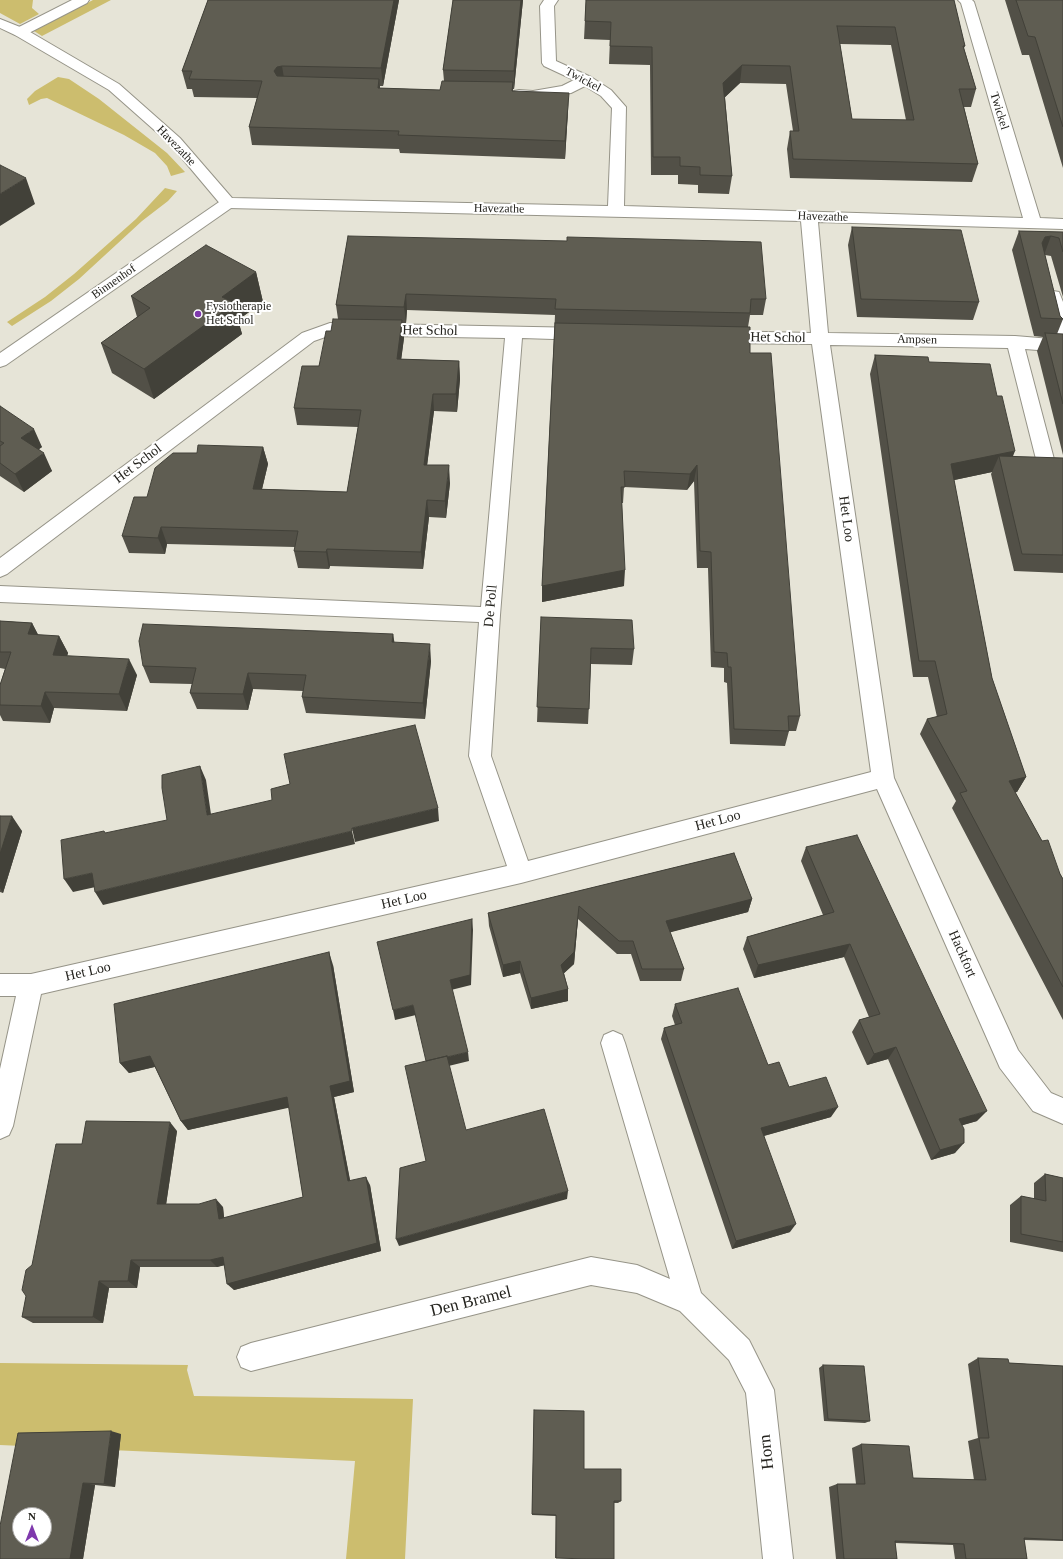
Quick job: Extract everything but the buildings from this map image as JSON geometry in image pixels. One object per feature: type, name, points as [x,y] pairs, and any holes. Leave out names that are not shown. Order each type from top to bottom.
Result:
[{"type":"street","points":[[20,32],[82,0]]},
{"type":"street","name":"Twickel","points":[[551,0],[547,6],[549,63],[586,80],[606,93],[619,107],[616,211]]},
{"type":"street","name":"Twickel","points":[[965,0],[967,2],[1033,223]]},
{"type":"street","name":"Havezathe","points":[[0,23],[20,32],[114,87],[174,141],[228,203],[616,211],[1063,224]]},
{"type":"street","points":[[502,94],[533,94],[566,90],[586,80]]},
{"type":"street","name":"Binnenhof","points":[[0,361],[228,203]]},
{"type":"street","name":"Het Loo","points":[[0,985],[31,985],[521,873],[883,778],[820,338],[808,216]]},
{"type":"street","points":[[1050,283],[1063,334]]},
{"type":"street","name":"Het Schol","points":[[0,569],[308,337],[330,329],[600,335]]},
{"type":"street","name":"De Poll","points":[[514,333],[490,615],[480,756],[521,873]]},
{"type":"street","name":"Het Schol","points":[[702,336],[820,338]]},
{"type":"street","name":"Ampsen","points":[[820,338],[1015,342],[1063,346]]},
{"type":"street","points":[[1015,342],[1046,463]]},
{"type":"street","points":[[0,594],[490,615]]},
{"type":"street","name":"Hackfort","points":[[883,778],[1009,1059],[1042,1102],[1063,1111]]},
{"type":"street","points":[[0,1126],[31,985]]},
{"type":"street","name":"Den Bramel","points":[[613,1043],[690,1301]]},
{"type":"street","name":"Den Bramel","points":[[251,1357],[591,1271],[637,1279],[690,1301],[738,1350]]},
{"type":"street","name":"Horn","points":[[738,1350],[760,1390],[778,1559]]},
{"type":"shaded area","points":[[0,0],[33,0],[32,8],[39,14],[20,24],[0,13]]},
{"type":"shaded area","points":[[93,0],[111,0],[42,36],[34,31]]},
{"type":"shaded area","points":[[58,77],[69,79],[99,99],[167,153],[185,172],[171,176],[167,166],[155,153],[124,135],[47,98],[41,99],[29,105],[27,99],[35,91]]},
{"type":"shaded area","points":[[165,188],[177,191],[168,201],[142,221],[79,279],[51,301],[12,326],[7,322],[45,297],[74,274],[136,219]]},
{"type":"shaded area","points":[[0,1363],[188,1365],[187,1370],[194,1396],[413,1399],[405,1559],[346,1559],[355,1461],[0,1445]]},
{"type":"place","name":"Fysiotherapie Het Schol","points":[[198,314]]}]
